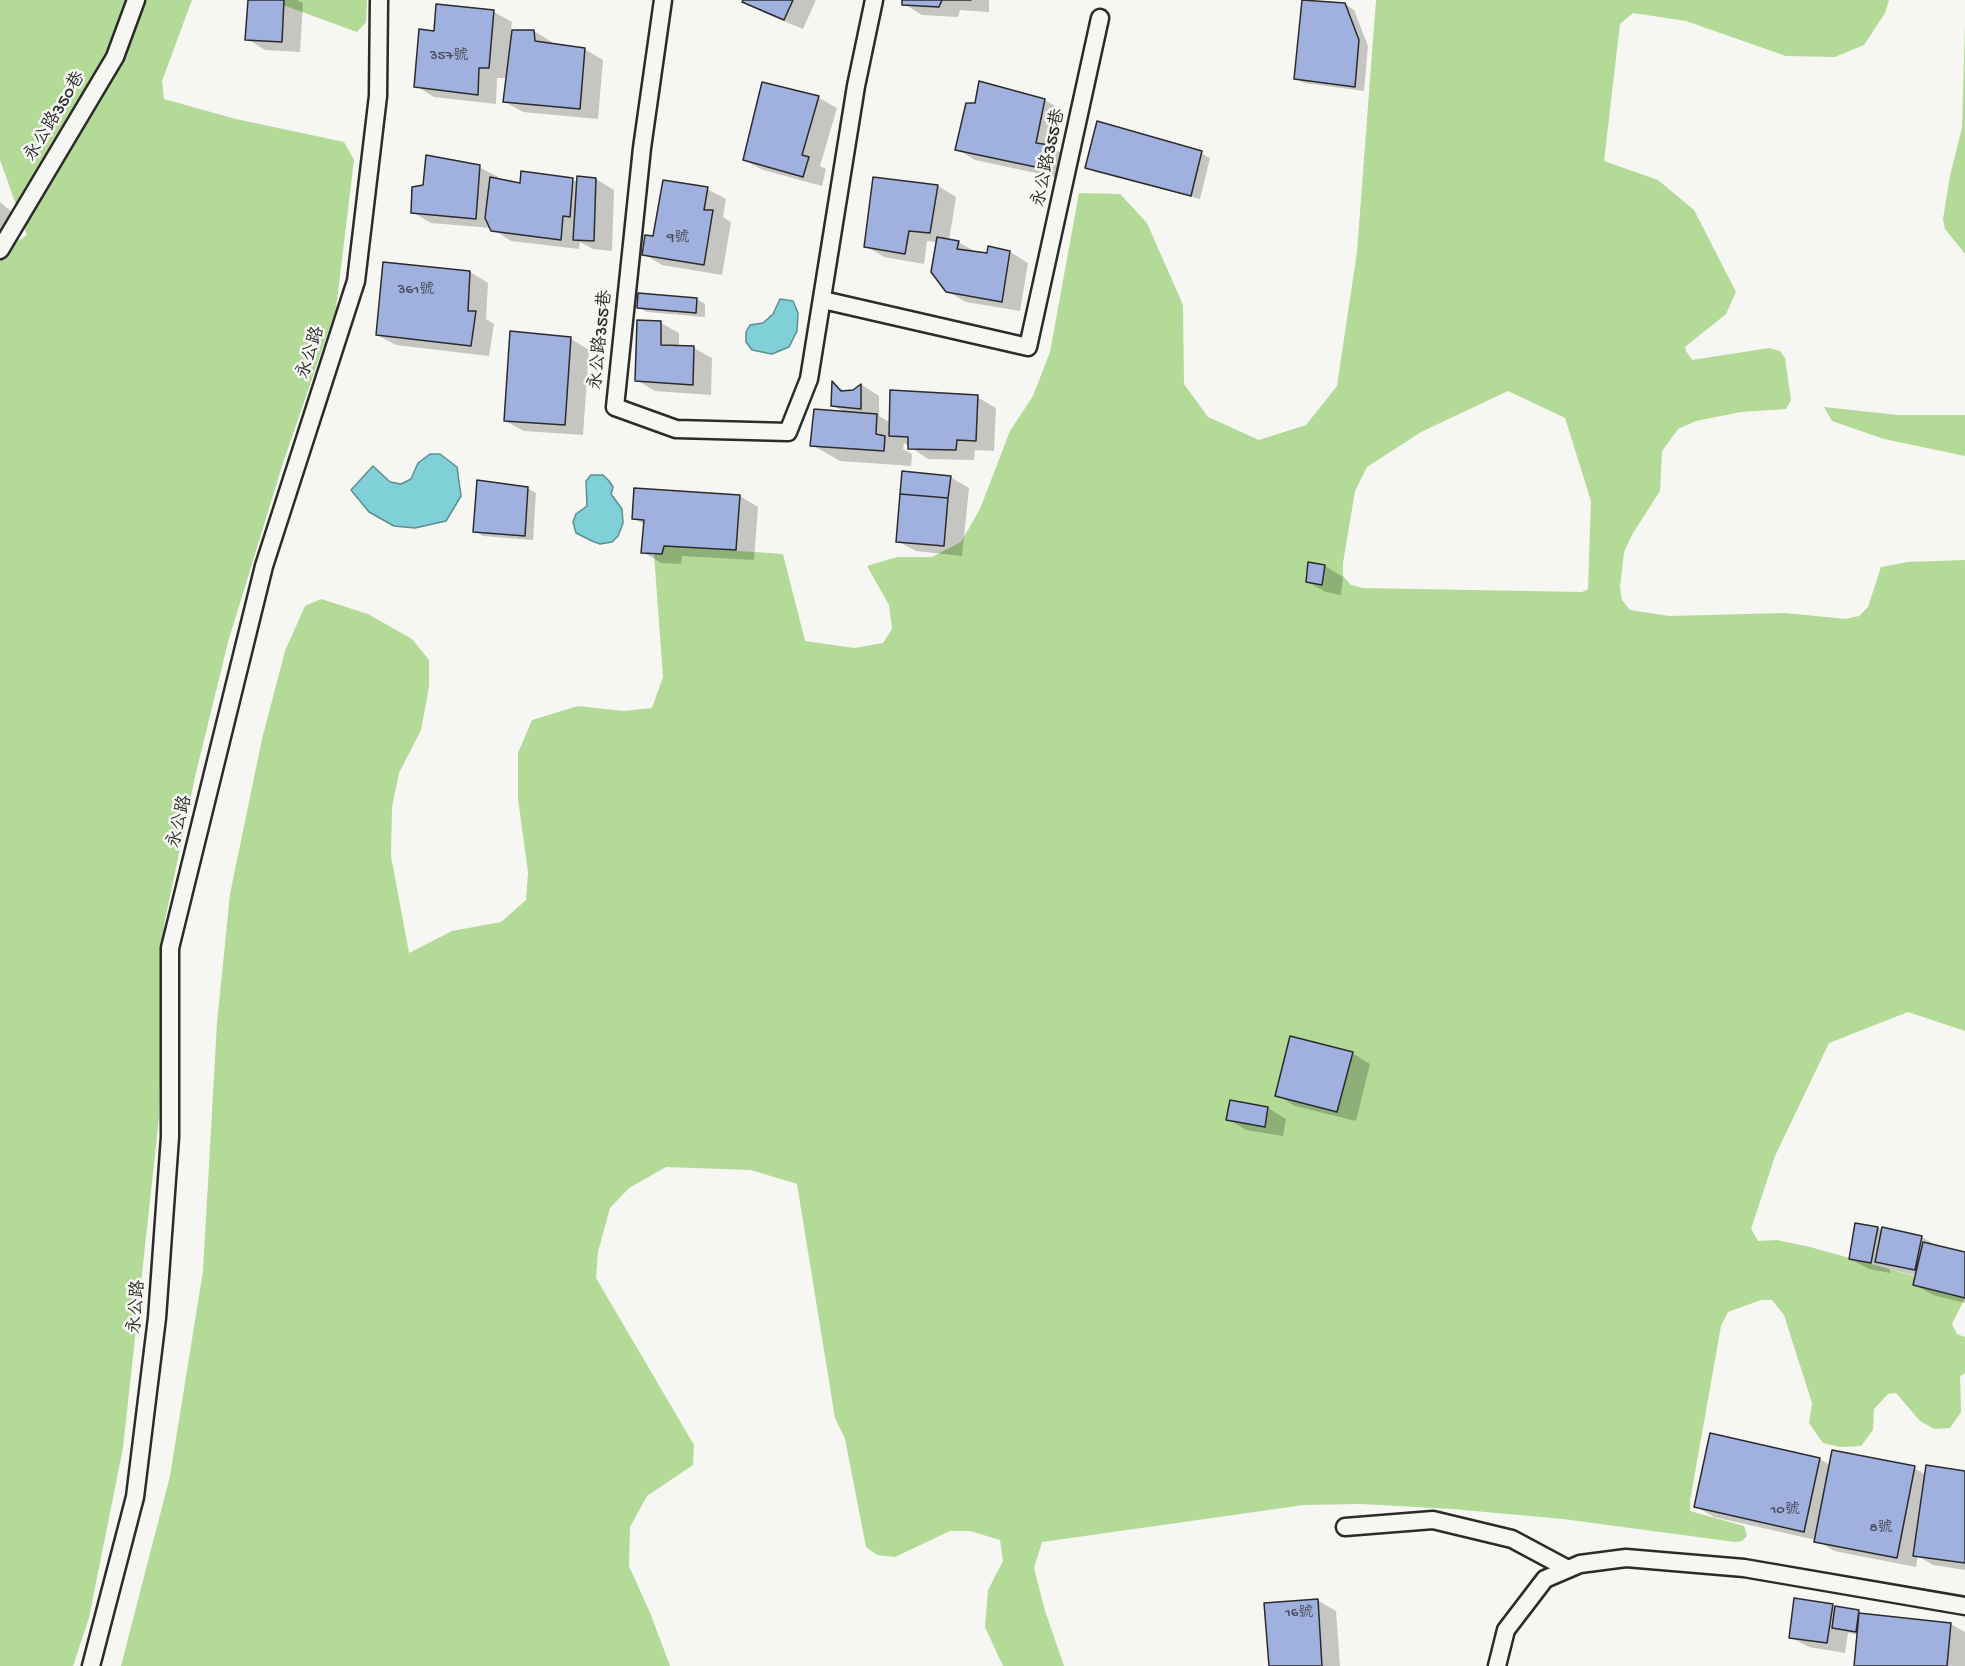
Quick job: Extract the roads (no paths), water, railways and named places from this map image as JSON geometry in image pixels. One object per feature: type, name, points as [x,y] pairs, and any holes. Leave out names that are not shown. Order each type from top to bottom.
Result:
[{"type":"lane","name":"永公路350巷","points":[[0,250],[115,57],[136,0]]},
{"type":"lane","name":"永公路","points":[[91,1666],[135,1497],[157,1318],[170,1137],[170,948],[264,566],[356,281],[378,96],[379,0]]},
{"type":"lane","name":"永公路355巷","points":[[663,0],[642,148],[615,407],[676,429],[788,432],[809,379],[856,86],[874,0]]},
{"type":"lane","name":"永公路355巷","points":[[823,300],[1028,347],[1100,18]]},
{"type":"lane","points":[[1345,1527],[1433,1520],[1512,1539],[1568,1569]]},
{"type":"lane","points":[[1497,1666],[1506,1630],[1545,1579],[1580,1564],[1626,1558],[1744,1568],[1965,1606]]},
{"type":"water","points":[[780,299],[793,301],[798,313],[797,331],[789,347],[772,354],[752,350],[746,342],[746,332],[750,325],[763,323],[773,314]]},
{"type":"water","points":[[430,454],[440,454],[457,467],[461,496],[446,521],[415,528],[394,526],[369,512],[351,490],[373,466],[390,482],[401,484],[411,479],[418,463]]},
{"type":"water","points":[[591,475],[603,475],[609,481],[613,487],[611,494],[622,509],[623,523],[618,536],[612,542],[600,544],[576,533],[573,522],[576,514],[587,506],[586,481]]}]
